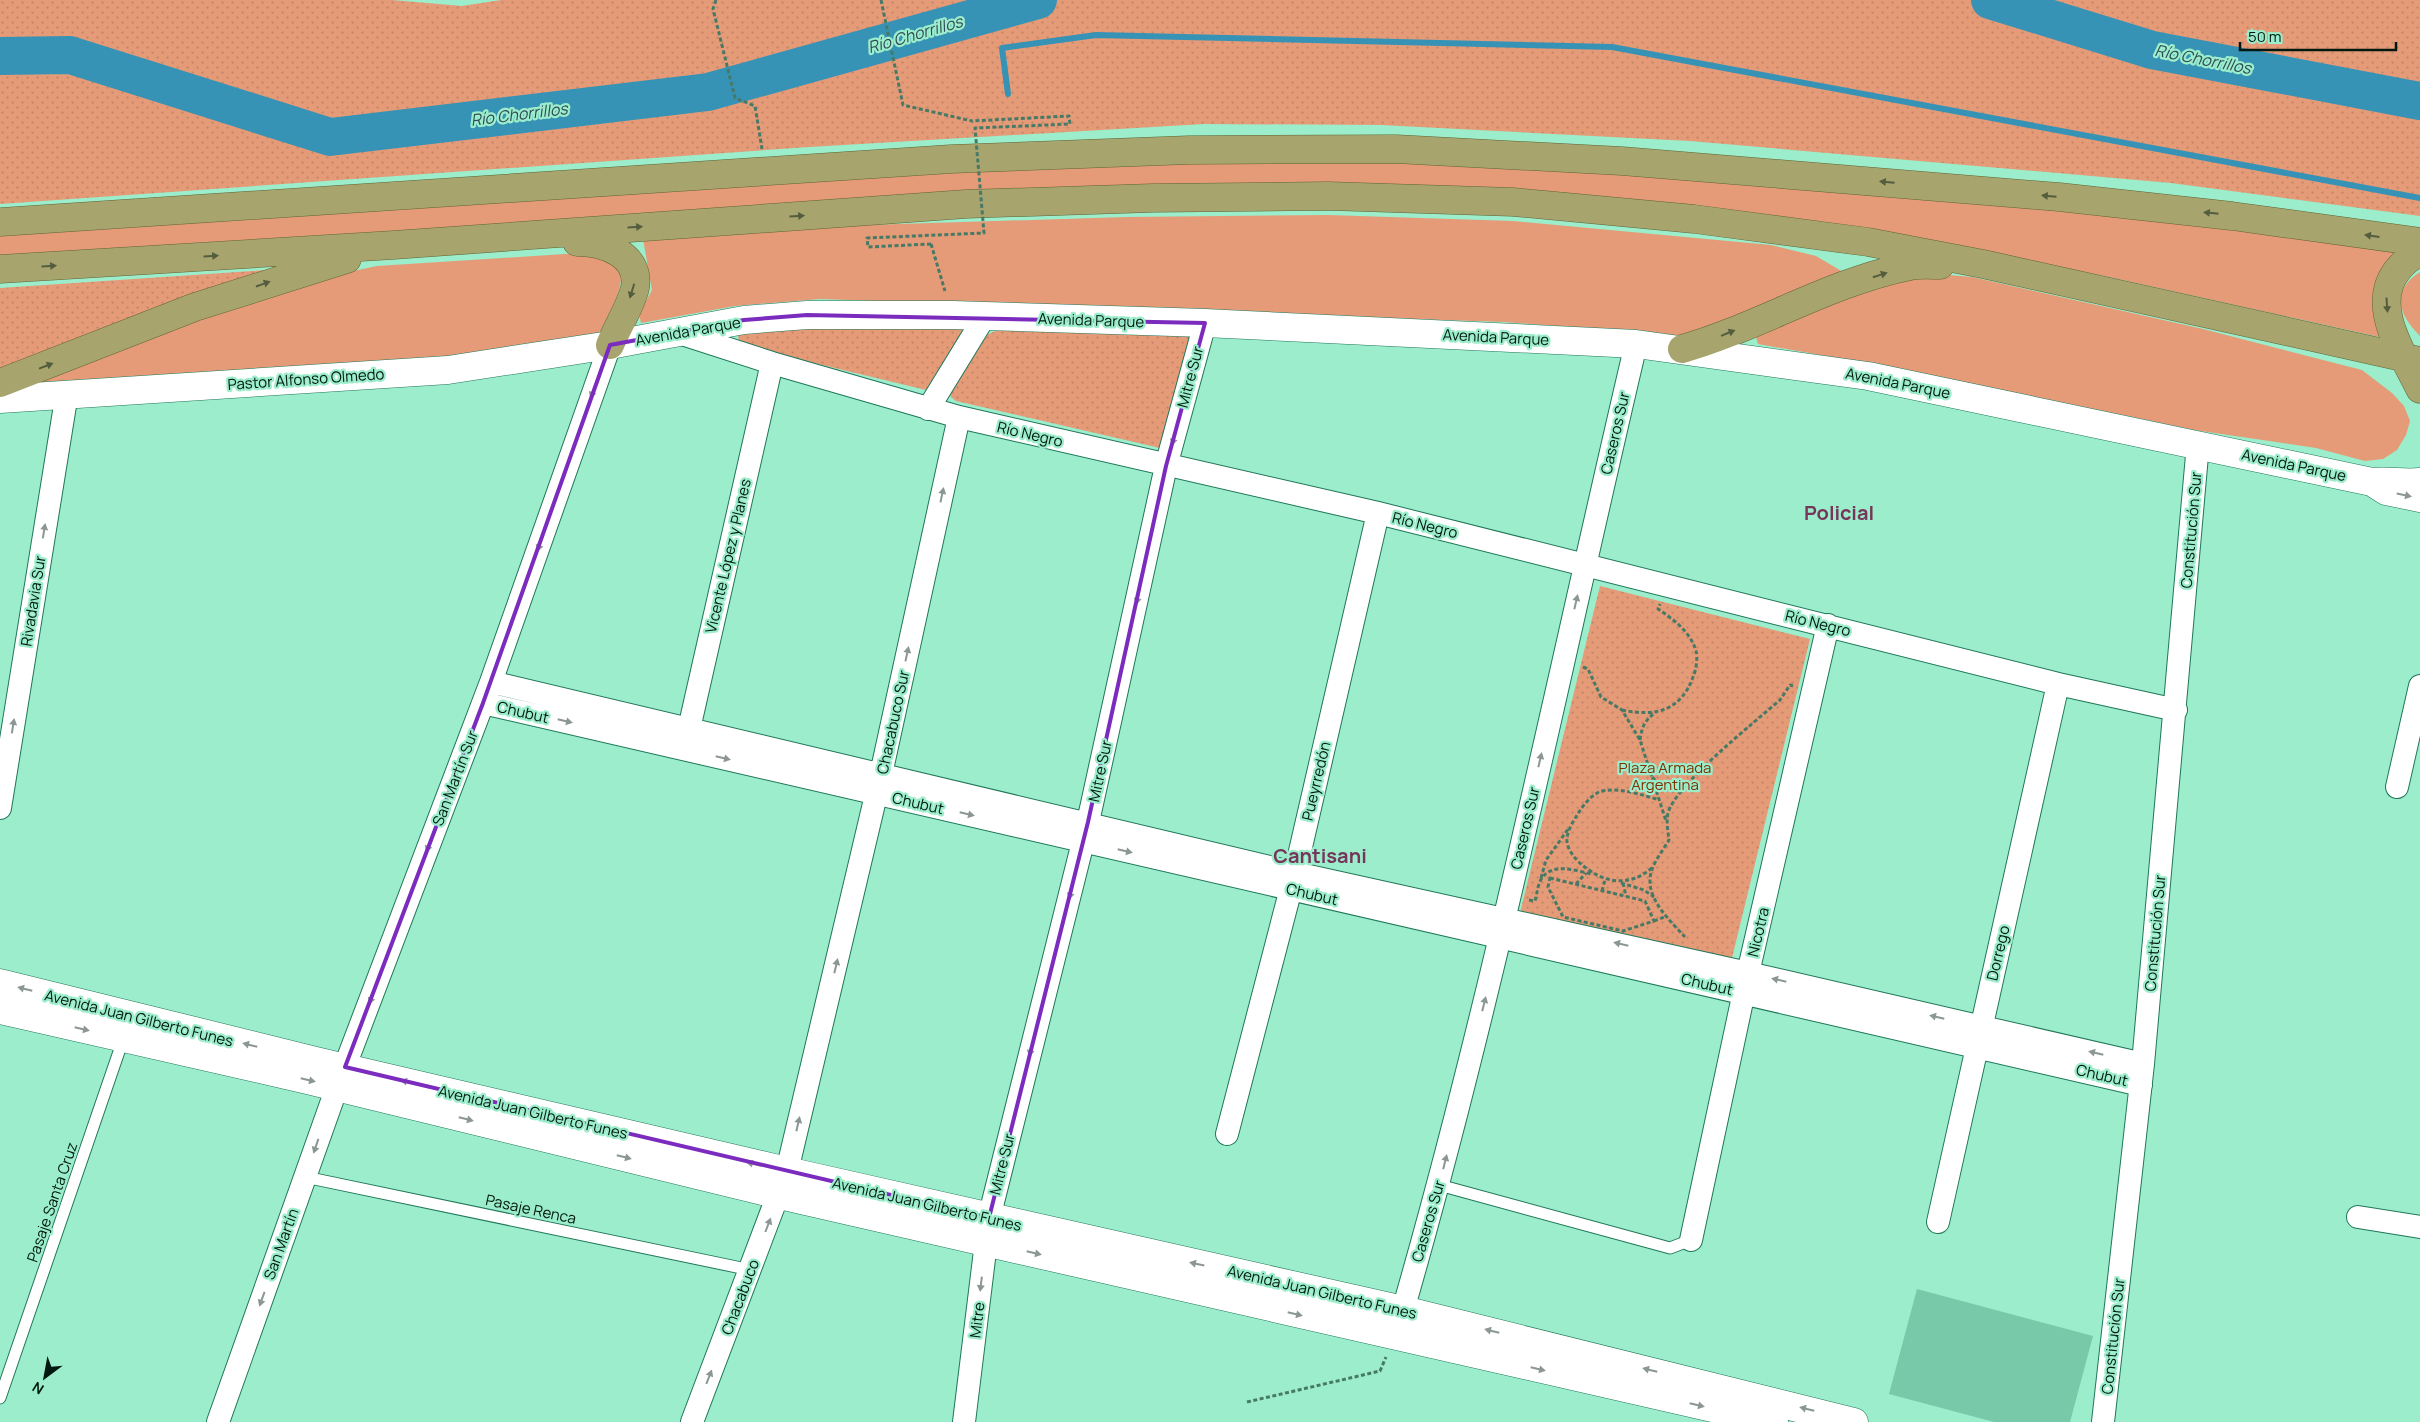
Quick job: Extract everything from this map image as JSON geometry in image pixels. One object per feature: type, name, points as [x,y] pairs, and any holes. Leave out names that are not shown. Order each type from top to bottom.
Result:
[{"type":"highway","points":[[0,222],[951,159],[1189,150],[1396,149],[1622,161],[2060,197],[2232,216],[2420,242]]},
{"type":"highway","points":[[0,269],[401,244],[966,204],[1153,198],[1328,196],[1514,202],[1685,218],[1868,242],[1983,264],[2412,359]]},
{"type":"highway","points":[[0,383],[195,307],[272,281],[401,244],[588,242],[612,248],[629,261],[635,274],[635,288],[610,345]]},
{"type":"highway","points":[[2420,253],[2402,265],[2396,272],[2390,280],[2385,299],[2388,321],[2412,359],[2420,389]]},
{"type":"highway","points":[[1682,349],[1715,338],[1846,285],[1911,266],[1983,264]]},
{"type":"main road","name":"Avenida Parque","points":[[610,345],[744,320],[807,315],[985,316],[1636,344],[1868,376],[2372,482],[2390,480],[2408,484],[2420,482]]},
{"type":"main road","name":"Pastor Alfonso Olmedo","points":[[0,399],[66,393],[448,370],[610,345]]},
{"type":"main road","name":"Avenida Parque","points":[[2372,482],[2386,491],[2420,498]]},
{"type":"main road","name":"Avenida Juan Gilberto Funes","points":[[0,983],[127,1027]]},
{"type":"main road","name":"Avenida Juan Gilberto Funes","points":[[0,1010],[127,1027],[988,1230],[1256,1305],[1774,1422]]},
{"type":"main road","name":"Avenida Juan Gilberto Funes","points":[[988,1230],[1262,1278],[1403,1310],[1854,1422]]},
{"type":"main road","points":[[1256,1305],[1262,1278]]},
{"type":"street","points":[[928,409],[985,316]]},
{"type":"street","name":"Mitre Sur","points":[[988,1230],[1086,832],[1166,466],[1205,324]]},
{"type":"street","name":"Río Negro","points":[[676,332],[772,363],[959,418],[1378,514],[1665,584],[2058,684],[2176,710]]},
{"type":"street","name":"Caseros Sur","points":[[1403,1310],[1439,1185],[1503,928],[1584,564],[1636,344]]},
{"type":"street","name":"San Martín Sur","points":[[341,1077],[491,682],[610,345]]},
{"type":"street","name":"Vicente López y Planes","points":[[686,739],[772,363]]},
{"type":"street","name":"Rivadavia Sur","points":[[0,808],[66,393]]},
{"type":"street","name":"Chacabuco Sur","points":[[783,1183],[879,784],[959,418]]},
{"type":"street","name":"Constitución Sur","points":[[2104,1422],[2142,1074],[2176,710],[2198,444]]},
{"type":"street","name":"Pueyrredón","points":[[1228,1134],[1293,881],[1378,514]]},
{"type":"street","name":"Nicotra","points":[[1691,1240],[1746,983],[1828,625]]},
{"type":"street","name":"Chubut","points":[[491,682],[686,739]]},
{"type":"street","name":"Dorrego","points":[[1938,1222],[2058,684]]},
{"type":"street","points":[[2397,787],[2420,686]]},
{"type":"street","name":"Chubut","points":[[483,703],[686,739],[1293,881],[2142,1074]]},
{"type":"street","name":"Chubut","points":[[1503,928],[1711,964],[1746,983]]},
{"type":"street","name":"San Martín","points":[[218,1422],[341,1077]]},
{"type":"street","name":"Chacabuco","points":[[692,1422],[783,1183]]},
{"type":"street","points":[[2358,1218],[2420,1227]]},
{"type":"street","name":"Mitre","points":[[964,1422],[988,1230]]},
{"type":"lane","name":"Pasaje Santa Cruz","points":[[0,1398],[127,1027]]},
{"type":"lane","name":"Pasaje Renca","points":[[305,1177],[751,1270]]},
{"type":"lane","points":[[1439,1185],[1670,1248],[1691,1240]]},
{"type":"path","points":[[716,0],[713,9],[735,98],[755,106],[766,172]]},
{"type":"path","points":[[881,0],[904,105],[972,121],[1069,116],[1070,124],[975,128],[984,233],[867,238],[868,247],[931,244],[953,315]]},
{"type":"path","points":[[1640,740],[1642,726],[1647,719],[1657,712],[1675,705],[1688,692],[1695,673],[1697,652],[1687,632],[1676,621],[1658,609],[1665,584]]},
{"type":"path","points":[[1562,662],[1588,669],[1601,697],[1622,710],[1639,714],[1657,712]]},
{"type":"path","points":[[1711,964],[1667,916],[1652,892],[1650,881],[1653,868],[1669,840],[1668,812],[1685,785],[1780,700],[1790,685],[1813,690]]},
{"type":"path","points":[[1622,710],[1640,740],[1667,824]]},
{"type":"path","points":[[1651,775],[1665,786],[1674,788],[1685,785]]},
{"type":"path","points":[[1510,896],[1535,901],[1546,860],[1582,806],[1599,792],[1625,791],[1658,800]]},
{"type":"path","points":[[1571,825],[1567,842],[1575,859],[1592,874]]},
{"type":"path","points":[[1541,878],[1551,870],[1565,868],[1592,874],[1605,880],[1630,881],[1653,868]]},
{"type":"path","points":[[1576,884],[1586,873]]},
{"type":"path","points":[[1654,921],[1645,901],[1550,878],[1548,887],[1563,917],[1623,931],[1654,921],[1667,916]]},
{"type":"path","points":[[1602,890],[1605,880]]},
{"type":"path","points":[[1616,881],[1644,890],[1656,899]]},
{"type":"path","points":[[1623,883],[1626,897]]},
{"type":"path","points":[[1540,885],[1548,887]]},
{"type":"path","points":[[1247,1402],[1380,1371],[1394,1336]]},
{"type":"highlighted area","points":[[807,315],[1205,323],[1166,466],[1088,822],[989,1218],[345,1067],[483,703],[610,345],[744,320]]},
{"type":"green space","points":[[0,0],[392,0],[462,6],[501,0],[2420,0],[2420,216],[2171,183],[1690,141],[1381,125],[1204,124],[809,147],[0,204]]},
{"type":"green space","points":[[1237,158],[1471,162],[2056,206],[2397,252],[2382,272],[2374,292],[2373,313],[2380,337],[2109,277],[1916,239],[1466,189],[0,260],[0,234],[967,169]]},
{"type":"green space","points":[[1328,215],[1513,221],[1771,245],[1816,256],[1843,272],[1690,339],[1620,331],[1504,322],[820,299],[735,306],[641,323],[639,314],[652,290],[643,239],[836,226],[1126,217]]},
{"type":"green space","points":[[596,252],[617,266],[621,275],[621,283],[615,301],[599,334],[436,360],[32,386],[31,378],[297,283],[377,266]]},
{"type":"green space","points":[[266,270],[0,375],[0,288]]},
{"type":"green space","points":[[1913,272],[1972,277],[2203,329],[2362,370],[2392,393],[2404,406],[2410,421],[2406,435],[2397,450],[2383,459],[2365,461],[2316,448],[2194,430],[1911,371],[1758,344],[1756,337],[1759,329]]},
{"type":"green space","points":[[2420,272],[2420,336],[2407,320],[2401,303],[2401,295],[2411,279]]},
{"type":"green space","points":[[807,323],[966,328],[926,390],[760,350],[739,341],[738,335]]},
{"type":"green space","points":[[1000,329],[1193,336],[1160,448],[956,401],[951,397],[949,390],[984,336]]},
{"type":"green space","name":"Plaza Armada Argentina","points":[[1600,586],[1810,639],[1730,966],[1520,913]]},
{"type":"building","points":[[1917,1289],[2093,1336],[2070,1422],[1994,1422],[1889,1394]]},
{"type":"waterway","name":"Río Chorrillos","points":[[0,56],[70,55],[330,137],[708,92],[1038,0]]},
{"type":"waterway","name":"Río Chorrillos","points":[[1990,0],[2152,50],[2420,101]]},
{"type":"waterway","points":[[1008,94],[1002,48],[1096,35],[1612,47],[2420,198]]},
{"type":"district","name":"Policial","points":[[1839,512]]},
{"type":"district","name":"Cantisani","points":[[1320,855]]}]
